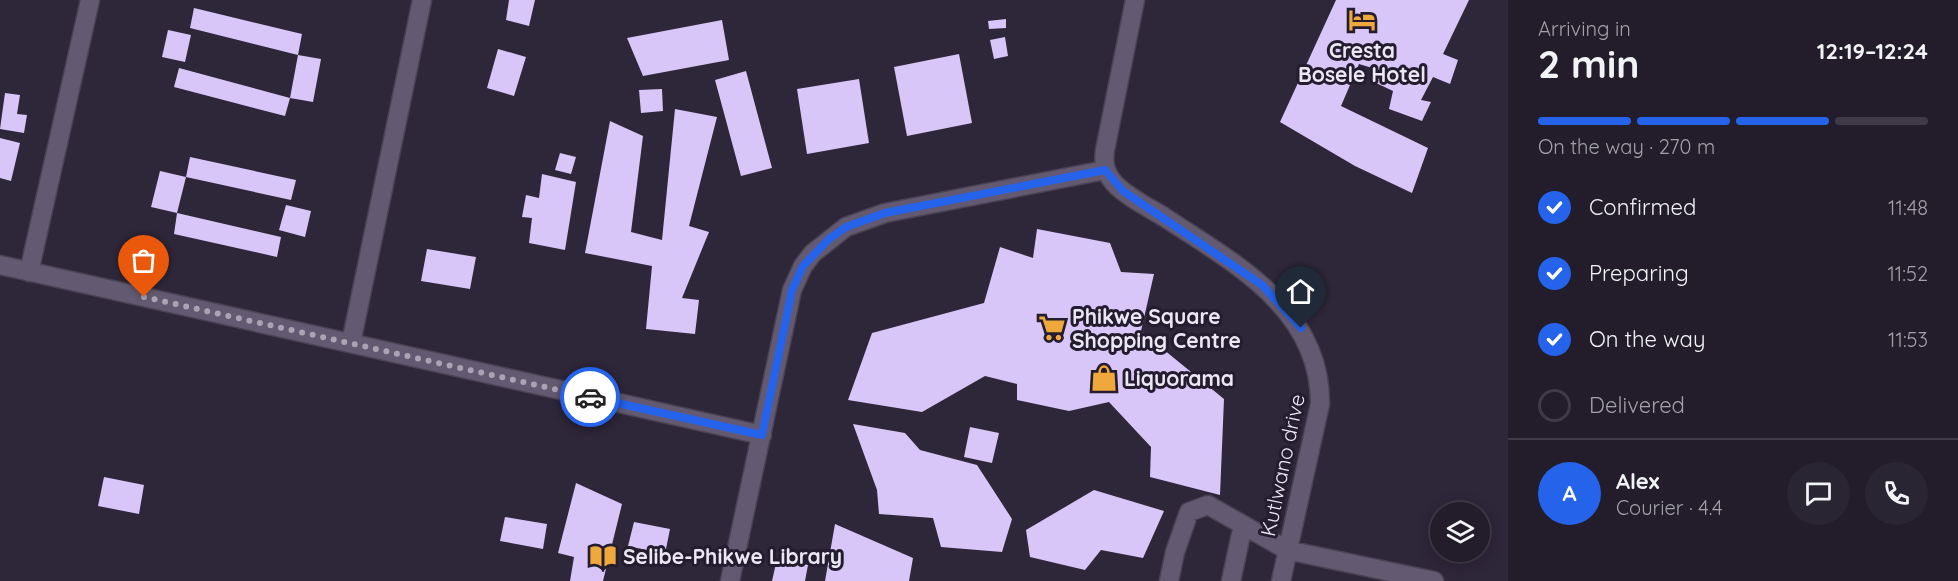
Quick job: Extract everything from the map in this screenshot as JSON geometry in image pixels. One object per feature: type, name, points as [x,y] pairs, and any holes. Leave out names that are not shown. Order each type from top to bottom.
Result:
[{"type":"street","points":[[29,272],[90,0]]},
{"type":"street","points":[[351,343],[422,0]]},
{"type":"street","points":[[730,581],[792,290],[803,266],[829,239],[846,227],[885,213],[1105,170],[1105,150],[1135,0]]},
{"type":"street","name":"Kutlwano drive","points":[[1105,170],[1123,191],[1262,285],[1301,328],[1309,343],[1320,375],[1320,404],[1281,581]]},
{"type":"street","points":[[0,265],[762,435]]},
{"type":"street","points":[[1168,581],[1189,512],[1208,505],[1287,550],[1434,581]]},
{"type":"street","points":[[1231,581],[1243,525]]},
{"type":"building","points":[[509,0],[535,0],[529,26],[506,20]]},
{"type":"building","points":[[1336,0],[1469,0],[1443,54],[1458,60],[1450,84],[1433,77],[1421,100],[1431,102],[1422,121],[1389,109],[1393,91],[1374,82],[1379,70],[1359,64],[1341,106],[1428,148],[1412,193],[1355,166],[1280,122]]},
{"type":"building","points":[[194,8],[302,34],[298,55],[190,28]]},
{"type":"building","points":[[1006,19],[1006,28],[989,29],[988,21]]},
{"type":"building","points":[[722,20],[729,60],[643,76],[627,38]]},
{"type":"building","points":[[168,30],[191,35],[185,62],[162,57]]},
{"type":"building","points":[[1005,37],[1008,56],[994,59],[990,40]]},
{"type":"building","points":[[498,49],[526,57],[514,96],[487,88]]},
{"type":"building","points":[[959,54],[972,123],[907,136],[894,67]]},
{"type":"building","points":[[298,55],[321,59],[313,102],[290,98]]},
{"type":"building","points":[[179,68],[290,98],[285,116],[174,87]]},
{"type":"building","points":[[746,71],[772,168],[741,176],[715,80]]},
{"type":"building","points":[[859,79],[869,143],[807,154],[797,89]]},
{"type":"building","points":[[662,89],[663,111],[641,113],[639,90]]},
{"type":"building","points":[[5,93],[20,95],[17,114],[27,115],[24,133],[0,129]]},
{"type":"building","points":[[675,109],[717,117],[689,226],[709,232],[682,298],[699,300],[695,334],[646,329],[652,266],[585,253],[610,121],[643,136],[631,232],[662,240]]},
{"type":"building","points":[[0,138],[20,143],[11,181],[0,178]]},
{"type":"building","points":[[560,153],[576,157],[571,174],[555,170]]},
{"type":"building","points":[[190,157],[296,180],[291,200],[186,177]]},
{"type":"building","points":[[160,171],[186,177],[177,213],[151,207]]},
{"type":"building","points":[[542,174],[576,182],[565,250],[529,243],[532,218],[522,217],[526,195],[539,198]]},
{"type":"building","points":[[286,205],[311,211],[305,237],[279,230]]},
{"type":"building","points":[[177,213],[281,237],[277,257],[174,234]]},
{"type":"building","points":[[1037,229],[1110,243],[1121,272],[1154,274],[1141,331],[1224,399],[1220,495],[1150,477],[1151,447],[1109,402],[1069,411],[1017,400],[1017,384],[985,376],[922,412],[848,400],[872,333],[984,303],[1000,247],[1033,258]]},
{"type":"building","points":[[427,249],[476,257],[470,289],[421,281]]},
{"type":"building","points":[[853,424],[905,433],[920,450],[977,465],[1012,519],[1002,552],[941,547],[933,518],[879,514],[877,490]]},
{"type":"building","points":[[970,427],[999,433],[992,463],[964,457]]},
{"type":"building","points":[[104,477],[144,485],[139,514],[98,506]]},
{"type":"building","points":[[576,483],[622,504],[603,581],[570,581],[574,557],[558,553]]},
{"type":"building","points":[[1094,490],[1164,511],[1143,558],[1101,550],[1085,570],[1030,557],[1026,530]]},
{"type":"building","points":[[505,517],[547,524],[543,549],[500,541]]},
{"type":"building","points":[[634,522],[670,529],[665,554],[628,546]]},
{"type":"building","points":[[835,524],[913,558],[909,581],[825,581]]},
{"type":"building","points":[[777,559],[808,565],[805,581],[772,581]]},
{"type":"way so far","points":[[144,297],[590,397]]},
{"type":"place","name":"Cresta Bosele Hotel","points":[[1362,20]]},
{"type":"place","name":"Phikwe Square Shopping Centre","points":[[1052,328]]},
{"type":"place","name":"Liquorama","points":[[1104,378]]},
{"type":"place","name":"Selibe-Phikwe Library","points":[[603,556]]},
{"type":"route","points":[[590,397],[762,435],[792,290],[803,266],[829,239],[846,227],[885,213],[1105,170],[1123,191],[1262,285],[1301,328]]}]
